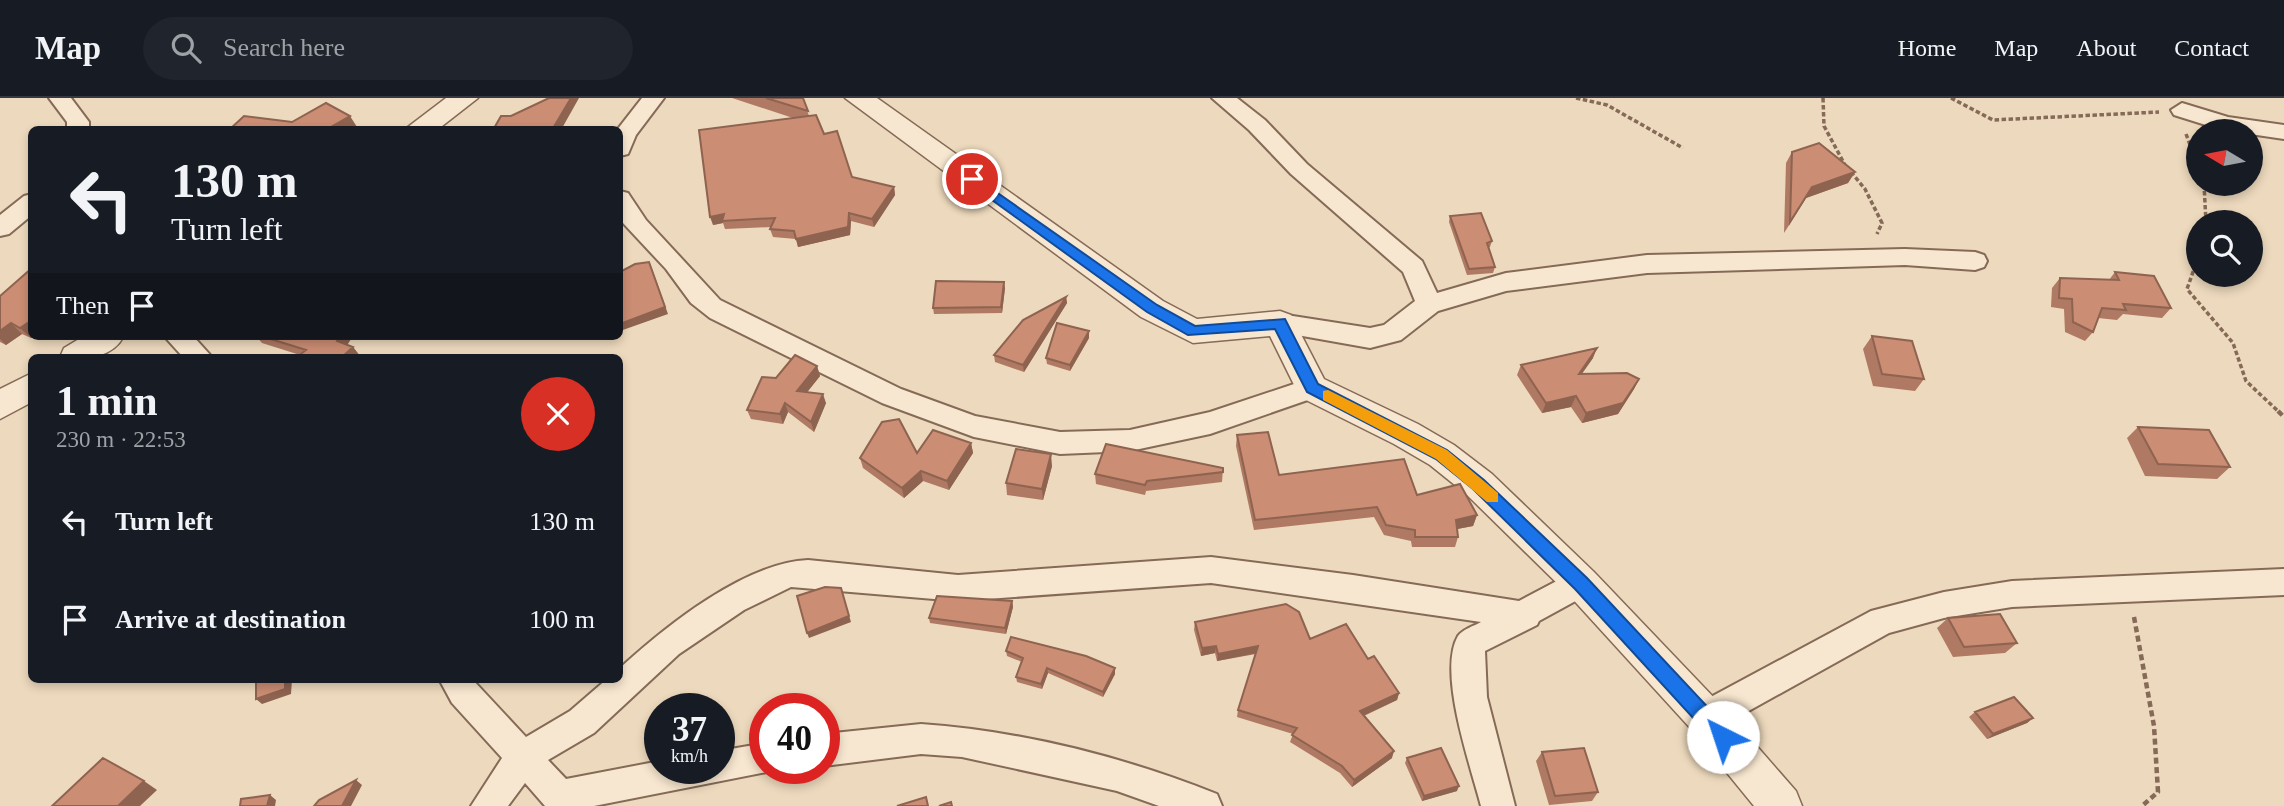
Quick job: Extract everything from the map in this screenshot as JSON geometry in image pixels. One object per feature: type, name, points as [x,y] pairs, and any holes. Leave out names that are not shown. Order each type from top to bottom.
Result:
[{"type":"street","points":[[60,98],[78,122],[78,126]]},
{"type":"street","points":[[424,126],[464,98]]},
{"type":"street","points":[[623,141],[653,98]]},
{"type":"street","points":[[859,98],[1152,309],[1193,331],[1280,323],[1370,338],[1392,333],[1429,304],[1506,282],[1647,264],[1905,257],[1975,261]]},
{"type":"street","points":[[1223,98],[1257,125],[1299,169],[1413,267],[1429,304]]},
{"type":"street","points":[[2182,110],[2225,124],[2284,132]]},
{"type":"street","points":[[623,203],[644,234],[675,263],[703,301],[825,364],[904,400],[1020,439],[1057,443],[1127,441],[1204,427],[1312,388]]},
{"type":"street","points":[[0,228],[28,205]]},
{"type":"street","points":[[1280,323],[1312,388],[1442,454],[1479,484],[1581,583],[1706,717],[1781,806]]},
{"type":"street","points":[[81,354],[102,340]]},
{"type":"street","points":[[181,340],[196,354]]},
{"type":"street","points":[[0,406],[28,388]]},
{"type":"street","points":[[488,806],[524,756],[582,722],[668,644],[733,601],[788,574],[808,573],[958,588],[1211,570],[1353,588],[1526,616]]},
{"type":"street","points":[[1706,717],[1882,621],[1944,605],[2012,594],[2284,582]]},
{"type":"street","points":[[1498,806],[1467,676],[1466,652],[1471,643],[1526,616],[1581,583]]},
{"type":"street","points":[[457,683],[463,694],[524,756],[561,801],[644,783]]},
{"type":"street","points":[[840,748],[921,739],[962,742],[1117,775],[1205,806]]},
{"type":"path","points":[[1576,98],[1606,105],[1683,148]]},
{"type":"path","points":[[1823,98],[1824,126],[1838,156],[1865,189],[1882,223],[1877,236]]},
{"type":"path","points":[[1951,98],[1993,120],[2182,110]]},
{"type":"path","points":[[2188,287],[2233,343],[2246,381],[2284,418]]},
{"type":"path","points":[[2130,589],[2154,726],[2158,792],[2142,806]]},
{"type":"building","points":[[549,98],[571,98],[554,126],[495,126],[501,116],[511,116]]},
{"type":"building","points":[[766,98],[803,98],[808,111]]},
{"type":"building","points":[[326,103],[350,116],[333,126],[233,126],[244,116],[292,122]]},
{"type":"building","points":[[816,115],[824,134],[837,131],[852,177],[894,187],[872,219],[849,213],[848,227],[796,239],[794,231],[770,229],[775,218],[722,221],[724,214],[710,217],[699,130]]},
{"type":"building","points":[[1819,143],[1855,172],[1812,187],[1790,222],[1792,152]]},
{"type":"building","points":[[1481,213],[1492,241],[1487,243],[1495,267],[1469,269],[1450,216]]},
{"type":"building","points":[[649,262],[665,307],[623,323],[623,270],[635,264]]},
{"type":"building","points":[[28,272],[28,323],[20,328],[11,323],[0,331],[0,296]]},
{"type":"building","points":[[2115,272],[2154,276],[2171,308],[2123,304],[2126,310],[2102,308],[2093,332],[2073,322],[2072,299],[2059,298],[2060,278],[2119,280]]},
{"type":"building","points":[[936,281],[1004,282],[1001,307],[933,308]]},
{"type":"building","points":[[1066,297],[1023,365],[994,355],[1023,320]]},
{"type":"building","points":[[1057,323],[1089,331],[1070,365],[1046,358]]},
{"type":"building","points":[[1872,336],[1912,341],[1924,379],[1882,374]]},
{"type":"building","points":[[274,340],[338,340],[353,347],[345,354],[301,354],[306,350]]},
{"type":"building","points":[[1597,348],[1579,374],[1627,373],[1639,379],[1623,403],[1586,413],[1576,396],[1546,403],[1521,365]]},
{"type":"building","points":[[795,355],[817,366],[797,391],[823,394],[811,422],[785,403],[780,414],[747,410],[762,377],[776,378]]},
{"type":"building","points":[[899,419],[917,453],[933,430],[971,443],[947,481],[921,471],[902,488],[860,458],[882,422]]},
{"type":"building","points":[[2138,427],[2209,430],[2230,467],[2158,464]]},
{"type":"building","points":[[1268,432],[1279,475],[1404,459],[1417,495],[1460,484],[1477,515],[1456,520],[1458,537],[1415,537],[1415,530],[1386,525],[1377,507],[1255,520],[1237,435]]},
{"type":"building","points":[[1106,444],[1223,468],[1223,472],[1147,481],[1145,485],[1095,474]]},
{"type":"building","points":[[1016,449],[1051,454],[1042,489],[1006,483]]},
{"type":"building","points":[[825,587],[841,588],[849,616],[807,633],[797,596]]},
{"type":"building","points":[[937,596],[1012,601],[1005,628],[929,618]]},
{"type":"building","points":[[1286,604],[1299,612],[1310,639],[1346,624],[1368,659],[1374,656],[1399,693],[1360,711],[1394,751],[1354,780],[1342,766],[1292,735],[1297,728],[1238,710],[1258,646],[1218,654],[1216,646],[1202,648],[1195,622]]},
{"type":"building","points":[[2000,614],[2017,643],[1964,647],[1948,618]]},
{"type":"building","points":[[1011,637],[1086,656],[1115,668],[1103,692],[1047,668],[1041,684],[1016,677],[1023,658],[1006,651]]},
{"type":"building","points":[[256,683],[285,683],[285,689],[256,699]]},
{"type":"building","points":[[2014,697],[2033,718],[1993,734],[1975,712]]},
{"type":"building","points":[[1441,748],[1459,786],[1424,796],[1407,758]]},
{"type":"building","points":[[1584,748],[1598,792],[1555,796],[1542,752]]},
{"type":"building","points":[[103,758],[144,781],[118,806],[52,806]]},
{"type":"building","points":[[356,780],[342,806],[314,806],[319,800]]},
{"type":"building","points":[[270,795],[267,806],[240,806],[241,799]]},
{"type":"building","points":[[926,797],[928,806],[897,806]]},
{"type":"slow traffic","points":[[1328,395],[1442,454],[1492,498]]},
{"type":"route","points":[[972,179],[1152,309],[1193,331],[1280,323],[1312,388],[1442,454],[1479,484],[1581,583],[1723,737]]}]
